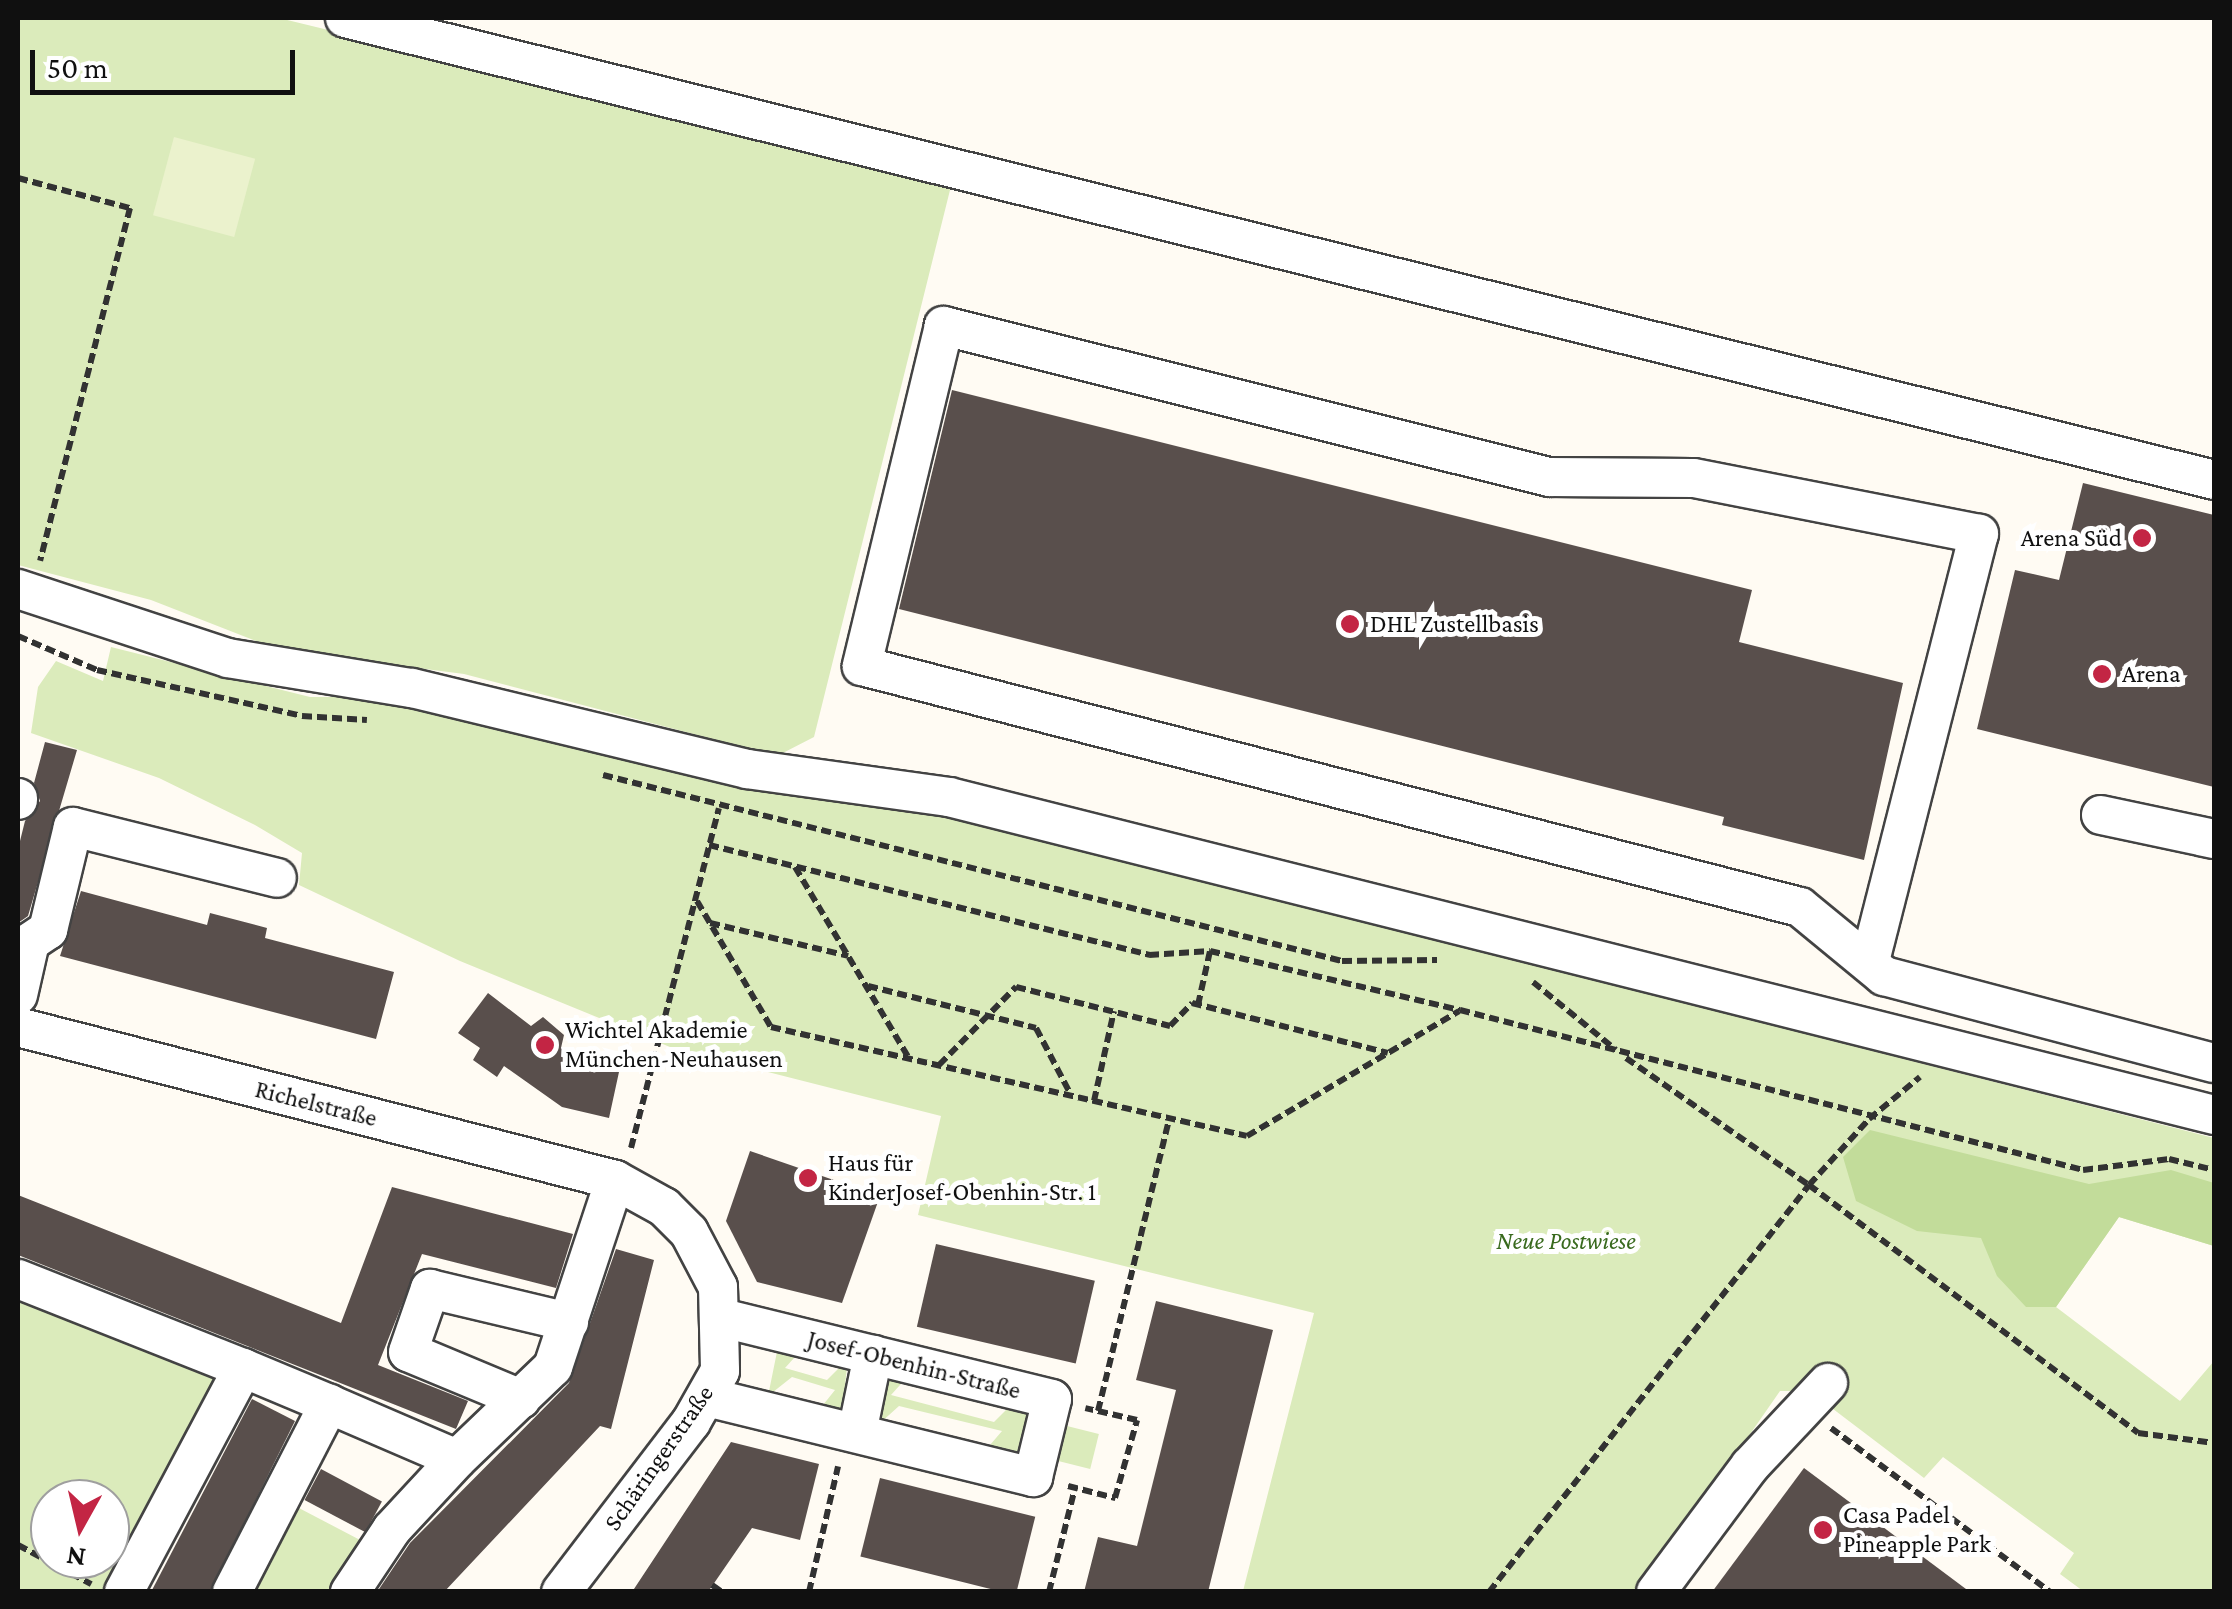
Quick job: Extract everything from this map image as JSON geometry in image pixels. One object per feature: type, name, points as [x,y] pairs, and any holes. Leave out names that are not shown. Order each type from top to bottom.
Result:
[{"type":"street","points":[[345,18],[2214,480]]},
{"type":"street","points":[[1870,961],[1979,534],[1694,478],[1549,477],[944,326],[862,666],[1800,907],[1884,976],[2214,1063]]},
{"type":"street","points":[[25,593],[228,658],[412,688],[746,769],[949,797],[2214,1115]]},
{"type":"street","points":[[2101,815],[2214,840]]},
{"type":"street","points":[[18,995],[30,942],[48,930],[74,827],[277,878]]},
{"type":"street","name":"Richelstraße","points":[[18,1027],[614,1180]]},
{"type":"street","points":[[350,1592],[392,1529],[457,1459],[553,1367],[614,1180]]},
{"type":"street","name":"Schäringerstraße","points":[[561,1592],[707,1397],[720,1370],[722,1318],[707,1257],[664,1207],[614,1180]]},
{"type":"street","points":[[18,1279],[243,1368],[457,1459]]},
{"type":"street","points":[[521,1399],[408,1352],[430,1289],[570,1322]]},
{"type":"street","name":"Josef-Obenhin-Straße","points":[[722,1318],[1052,1399],[1033,1476]]},
{"type":"street","points":[[852,1432],[873,1354]]},
{"type":"street","points":[[124,1592],[243,1368]]},
{"type":"street","points":[[1656,1592],[1750,1466],[1816,1396]]},
{"type":"street","points":[[707,1397],[1033,1476]]},
{"type":"street","points":[[232,1592],[329,1404]]},
{"type":"path","points":[[18,178],[130,208],[25,593]]},
{"type":"path","points":[[18,636],[97,670],[302,716],[374,721]]},
{"type":"path","points":[[586,770],[719,808],[1342,961],[1454,959]]},
{"type":"path","points":[[614,1180],[636,1140],[719,808]]},
{"type":"path","points":[[709,845],[1149,954],[1210,951],[1460,1010],[1870,1119],[2083,1170],[2170,1159],[2214,1170]]},
{"type":"path","points":[[796,867],[909,1058]]},
{"type":"path","points":[[697,901],[771,1027],[1247,1136],[1460,1010]]},
{"type":"path","points":[[710,923],[850,956]]},
{"type":"path","points":[[1198,1005],[1210,951]]},
{"type":"path","points":[[1562,985],[1524,975],[1619,1054],[1809,1185],[2138,1433],[2214,1443]]},
{"type":"path","points":[[868,986],[1036,1028],[1072,1096]]},
{"type":"path","points":[[939,1065],[1016,986],[1170,1026],[1192,1004],[1198,1005],[1389,1053]]},
{"type":"path","points":[[1094,1101],[1114,1011]]},
{"type":"path","points":[[1902,1071],[1939,1081]]},
{"type":"path","points":[[1489,1592],[1809,1185],[1870,1119],[1921,1076]]},
{"type":"path","points":[[1098,1411],[1168,1119]]},
{"type":"path","points":[[1816,1396],[2050,1592]]},
{"type":"path","points":[[1033,1476],[1115,1498],[1137,1420],[1052,1399]]},
{"type":"path","points":[[809,1592],[852,1432]]},
{"type":"path","points":[[1049,1592],[1076,1488]]},
{"type":"path","points":[[18,1544],[106,1592]]},
{"type":"path","points":[[712,1585],[722,1592]]},
{"type":"green space","points":[[18,18],[279,18],[952,182],[814,737],[777,756],[464,674],[279,650],[151,600],[18,565]]},
{"type":"green space","points":[[174,137],[255,159],[234,237],[153,215]]},
{"type":"green space","name":"Neue Postwiese","points":[[111,647],[310,697],[398,697],[792,795],[961,818],[2214,1138],[2214,1246],[2119,1217],[2056,1307],[2180,1401],[2214,1361],[2214,1591],[2083,1591],[2060,1574],[2074,1553],[1943,1457],[1924,1478],[1812,1393],[1780,1391],[1641,1591],[1243,1591],[1314,1313],[918,1215],[941,1116],[670,1047],[460,961],[299,885],[302,853],[255,825],[159,778],[31,733],[38,687],[56,661],[103,681]]},
{"type":"green space","points":[[1870,1130],[2089,1184],[2171,1170],[2214,1183],[2214,1246],[2119,1217],[2056,1307],[2026,1307],[1997,1276],[1981,1238],[1917,1231],[1856,1201],[1843,1157]]},
{"type":"green space","points":[[18,1289],[224,1373],[130,1566],[130,1479],[30,1479],[30,1579],[124,1579],[118,1591],[18,1591]]},
{"type":"green space","points":[[779,1342],[803,1348],[785,1368],[827,1380],[848,1359],[842,1411],[819,1410],[835,1390],[792,1377],[768,1396]]},
{"type":"green space","points":[[909,1375],[891,1395],[994,1422],[1014,1402],[1032,1413],[1022,1454],[984,1452],[1002,1431],[899,1406],[879,1424],[879,1376]]},
{"type":"green space","points":[[1063,1425],[1099,1434],[1090,1469],[1054,1460]]},
{"type":"green space","points":[[297,1507],[362,1541],[329,1591],[253,1592]]},
{"type":"building","name":"DHL Zustellbasis","points":[[952,390],[1752,590],[1739,642],[1903,683],[1864,860],[1722,825],[1724,817],[899,609]]},
{"type":"building","name":"Arena","points":[[2083,483],[2214,515],[2214,787],[1977,729],[2015,570],[2059,580]]},
{"type":"building","points":[[45,742],[77,750],[28,916],[18,923],[18,849],[25,821],[40,801],[34,783]]},
{"type":"building","points":[[81,891],[207,925],[210,913],[267,928],[265,938],[394,972],[376,1039],[60,956]]},
{"type":"building","points":[[488,993],[531,1026],[543,1017],[564,1035],[561,1048],[587,1066],[619,1072],[609,1118],[562,1107],[504,1066],[497,1077],[473,1060],[480,1048],[458,1033]]},
{"type":"building","points":[[750,1151],[880,1196],[842,1303],[757,1282],[726,1221]]},
{"type":"building","points":[[392,1187],[573,1234],[556,1288],[422,1254],[378,1365],[468,1401],[456,1429],[18,1255],[18,1195],[341,1323]]},
{"type":"building","points":[[936,1244],[1095,1281],[1076,1363],[917,1327]]},
{"type":"building","points":[[616,1249],[654,1260],[611,1429],[600,1426],[444,1592],[377,1592],[410,1543],[569,1383]]},
{"type":"building","points":[[1156,1301],[1273,1330],[1208,1592],[1084,1592],[1098,1537],[1137,1546],[1176,1390],[1136,1380]]},
{"type":"building","points":[[252,1399],[295,1421],[210,1592],[151,1592]]},
{"type":"building","points":[[731,1442],[819,1464],[800,1540],[752,1528],[708,1592],[632,1592]]},
{"type":"building","name":"Casa Padel Pineapple Park","points":[[1804,1468],[1970,1592],[1712,1592]]},
{"type":"building","points":[[321,1469],[382,1501],[365,1532],[305,1500]]},
{"type":"building","points":[[880,1478],[1035,1517],[1016,1592],[1002,1592],[860,1557]]},
{"type":"place","name":"Arena Süd","points":[[2142,538]]},
{"type":"place","name":"DHL Zustellbasis","points":[[1350,624]]},
{"type":"place","name":"Arena","points":[[2102,674]]},
{"type":"place","name":"Wichtel Akademie München-Neuhausen","points":[[545,1045]]},
{"type":"place","name":"Haus für KinderJosef-Obenhin-Str. 1","points":[[808,1178]]},
{"type":"place","name":"Casa Padel Pineapple Park","points":[[1823,1530]]}]
